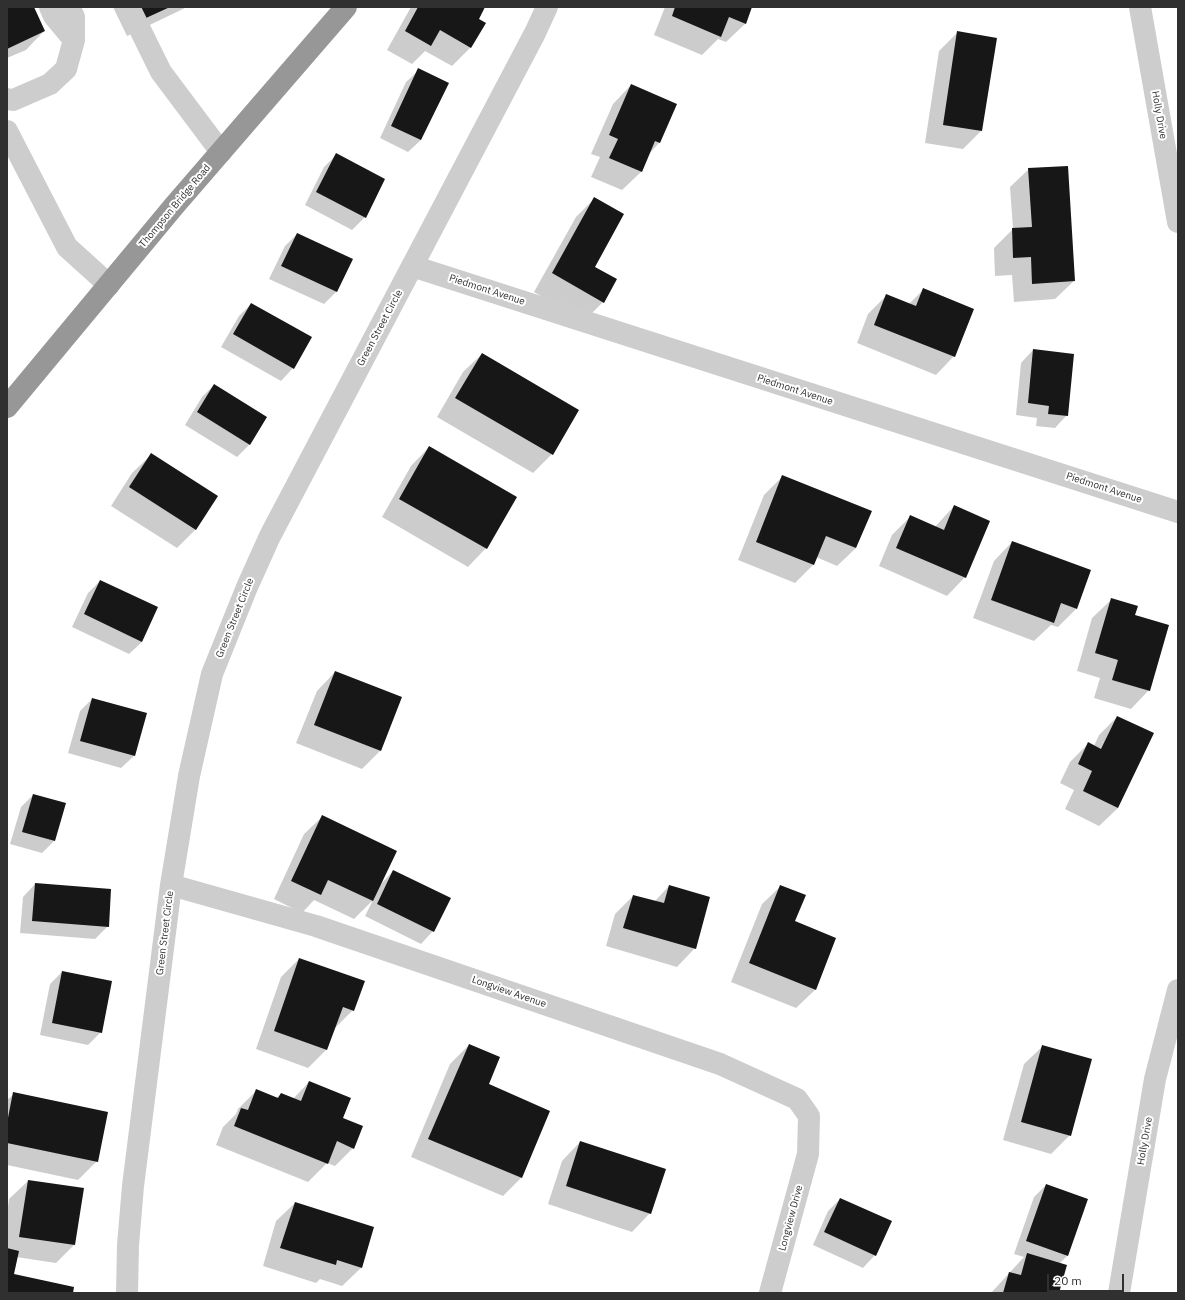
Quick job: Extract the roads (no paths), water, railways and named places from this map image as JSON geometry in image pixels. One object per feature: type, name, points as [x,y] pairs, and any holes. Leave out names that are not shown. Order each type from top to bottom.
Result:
[{"type":"highway","name":"Thompson Bridge Road","points":[[7,407],[221,152],[346,7]]},
{"type":"street","points":[[50,7],[54,16],[74,40]]},
{"type":"street","points":[[7,99],[13,100],[50,84],[66,68],[74,40],[74,17],[69,7]]},
{"type":"street","points":[[129,7],[161,72],[221,152]]},
{"type":"street","name":"Green Street Circle","points":[[127,1293],[128,1245],[133,1186],[171,885],[189,776],[212,674],[247,587],[270,536],[535,33],[547,7]]},
{"type":"street","name":"Holly Drive","points":[[1140,7],[1178,222]]},
{"type":"street","points":[[7,131],[67,247],[109,285]]},
{"type":"street","name":"Piedmont Avenue","points":[[412,266],[1178,512]]},
{"type":"street","name":"Longview Avenue","points":[[171,885],[316,926],[720,1064],[797,1099],[809,1116],[808,1142]]},
{"type":"street","name":"Holly Drive","points":[[1120,1293],[1155,1080],[1178,990]]},
{"type":"street","name":"Longview Drive","points":[[770,1293],[808,1154],[808,1142]]}]
